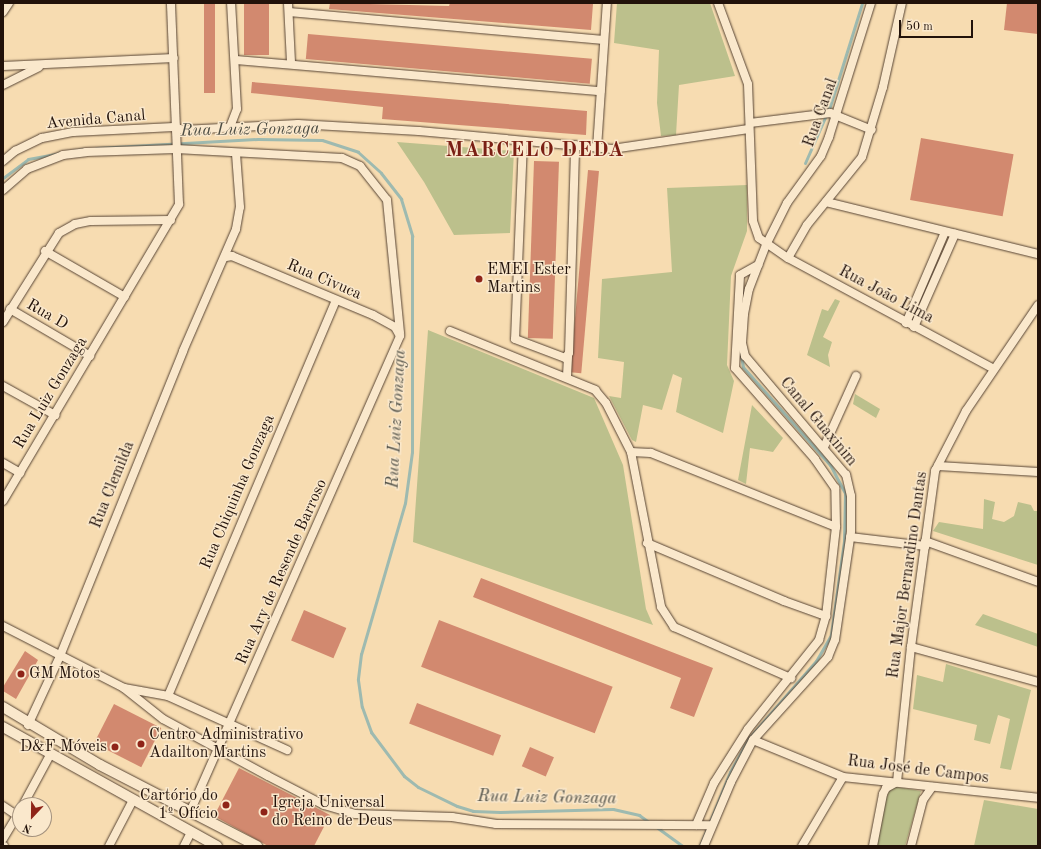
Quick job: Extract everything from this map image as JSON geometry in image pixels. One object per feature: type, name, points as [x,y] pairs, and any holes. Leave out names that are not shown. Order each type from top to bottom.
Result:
[{"type":"street","points":[[3,12],[9,3]]},
{"type":"street","name":"Rua Luiz Gonzaga","points":[[3,501],[171,220],[179,204],[171,3]]},
{"type":"street","points":[[230,127],[237,109],[236,60],[232,3]]},
{"type":"street","points":[[288,3],[291,63]]},
{"type":"street","points":[[597,148],[608,3]]},
{"type":"street","points":[[718,3],[745,70],[753,221],[755,231],[766,245]]},
{"type":"street","name":"Rua Canal","points":[[766,245],[787,203],[821,156],[832,114],[871,3]]},
{"type":"street","points":[[788,258],[807,225],[856,167],[872,130],[902,3]]},
{"type":"street","points":[[289,12],[604,40]]},
{"type":"street","points":[[3,66],[41,66],[174,58]]},
{"type":"street","points":[[236,60],[291,63],[601,91]]},
{"type":"street","points":[[3,85],[41,66]]},
{"type":"street","points":[[832,114],[872,130]]},
{"type":"street","name":"Avenida Canal","points":[[3,161],[15,151],[42,138],[73,132],[183,130],[298,124],[575,145],[597,148],[624,148],[749,126],[832,114]]},
{"type":"street","points":[[512,354],[516,339],[523,141]]},
{"type":"street","points":[[567,376],[575,145]]},
{"type":"street","name":"Avenida Canal","points":[[3,190],[18,174],[63,155],[176,147],[236,154],[342,158],[360,166],[387,200],[399,339]]},
{"type":"street","name":"Rua Clemilda","points":[[28,724],[60,656],[183,351],[226,257],[236,230],[240,207],[236,154]]},
{"type":"street","points":[[826,202],[1038,254]]},
{"type":"street","points":[[3,322],[45,251],[59,233],[75,224],[91,221],[171,220]]},
{"type":"street","points":[[906,323],[945,232]]},
{"type":"street","points":[[914,327],[955,234]]},
{"type":"street","name":"Rua João Lima","points":[[766,245],[906,323],[994,368]]},
{"type":"street","name":"Canal Guaxinim","points":[[704,846],[712,825],[753,740],[828,658],[835,640],[850,537],[851,496],[846,475],[824,447],[745,356],[742,343],[744,314],[758,265],[766,245]]},
{"type":"street","points":[[45,251],[124,297]]},
{"type":"street","name":"Rua Civuca","points":[[226,257],[232,256],[394,326],[399,339]]},
{"type":"street","points":[[696,825],[714,783],[748,729],[791,678],[819,640],[826,616],[836,527],[835,488],[815,459],[735,368],[740,274],[758,265]]},
{"type":"street","name":"Rua Chiquinha Gonzaga","points":[[168,696],[336,300]]},
{"type":"street","name":"Rua Major Bernardino Dantas","points":[[897,782],[911,647],[933,481],[938,466],[966,411],[1038,305]]},
{"type":"street","name":"Rua D","points":[[10,309],[90,356]]},
{"type":"street","points":[[450,331],[567,376],[595,390],[606,403],[631,452],[660,607],[674,627],[791,678]]},
{"type":"street","name":"Rua Ary de Resende Barroso","points":[[190,812],[220,748],[399,339]]},
{"type":"street","points":[[516,339],[560,358],[568,356]]},
{"type":"street","points":[[824,447],[856,376]]},
{"type":"street","points":[[3,386],[55,415]]},
{"type":"street","points":[[631,452],[651,453],[836,527]]},
{"type":"street","points":[[3,463],[20,473]]},
{"type":"street","points":[[938,466],[1038,472]]},
{"type":"street","points":[[850,537],[925,544],[1038,582]]},
{"type":"street","points":[[647,543],[784,601],[826,616]]},
{"type":"street","points":[[3,626],[124,688],[163,719],[220,748],[324,806],[355,814],[452,817],[496,824],[712,825]]},
{"type":"street","points":[[911,647],[1038,682]]},
{"type":"street","points":[[124,688],[168,696],[287,750]]},
{"type":"street","points":[[3,707],[28,724],[190,812],[257,846]]},
{"type":"street","points":[[3,727],[50,755],[217,846]]},
{"type":"street","name":"Rua José de Campos","points":[[753,740],[843,777],[1038,798]]},
{"type":"street","points":[[27,797],[50,755]]},
{"type":"street","points":[[802,846],[843,777]]},
{"type":"street","points":[[873,846],[883,794],[886,788],[897,782]]},
{"type":"street","points":[[911,846],[923,800],[932,787]]},
{"type":"street","points":[[109,846],[133,800]]},
{"type":"street","points":[[3,839],[12,824]]},
{"type":"street","points":[[184,846],[191,832]]},
{"type":"green space","points":[[617,3],[710,3],[735,76],[679,85],[676,135],[661,136],[657,103],[659,50],[614,43]]},
{"type":"green space","points":[[397,142],[514,151],[510,233],[454,235],[424,182]]},
{"type":"green space","points":[[747,185],[747,231],[731,276],[727,365],[734,381],[723,433],[676,412],[682,378],[673,374],[662,410],[643,405],[636,442],[632,440],[609,396],[621,398],[624,362],[598,358],[602,279],[672,272],[667,188]]},
{"type":"green space","points":[[835,299],[840,301],[823,337],[832,342],[828,355],[830,367],[807,355],[822,309],[828,311]]},
{"type":"green space","points":[[428,330],[594,398],[623,465],[646,609],[653,625],[413,542]]},
{"type":"green space","points":[[855,394],[880,409],[876,418],[853,404]]},
{"type":"green space","points":[[752,405],[783,438],[773,452],[750,448],[746,484],[738,480]]},
{"type":"green space","points":[[984,499],[995,502],[992,519],[1004,522],[1014,516],[1018,502],[1031,505],[1034,511],[1038,511],[1038,565],[933,531],[939,522],[983,529]]},
{"type":"green space","points":[[983,614],[1038,634],[1038,647],[975,625]]},
{"type":"green space","points":[[946,664],[1031,690],[1011,770],[1000,768],[1010,719],[998,715],[990,744],[974,740],[977,725],[913,709],[917,675],[943,682]]},
{"type":"green space","points":[[891,786],[921,791],[905,846],[877,846],[886,799]]},
{"type":"green space","points":[[984,800],[1038,809],[1038,846],[974,846]]},
{"type":"building","points":[[204,3],[215,3],[215,93],[204,93]]},
{"type":"building","points":[[244,3],[269,3],[269,55],[244,55]]},
{"type":"building","points":[[330,3],[449,6],[450,3],[593,4],[591,30],[329,9]]},
{"type":"building","points":[[1007,3],[1038,3],[1038,34],[1004,30]]},
{"type":"building","points":[[308,34],[592,59],[590,84],[306,59]]},
{"type":"building","points":[[252,82],[587,111],[586,135],[382,119],[383,107],[251,93]]},
{"type":"building","points":[[921,138],[1014,154],[1003,216],[910,200]]},
{"type":"building","points":[[534,161],[559,162],[553,339],[528,338]]},
{"type":"building","points":[[588,170],[599,171],[581,373],[570,372]]},
{"type":"building","points":[[481,578],[713,668],[694,717],[670,708],[681,678],[473,597]]},
{"type":"building","points":[[304,610],[346,628],[333,658],[291,640]]},
{"type":"building","points":[[439,620],[613,687],[595,733],[421,667]]},
{"type":"building","name":"GM Motos","points":[[25,651],[38,660],[16,699],[3,691],[3,687]]},
{"type":"building","points":[[417,703],[501,735],[493,756],[409,724]]},
{"type":"building","points":[[114,704],[161,728],[141,767],[94,743]]},
{"type":"building","points":[[530,747],[554,757],[546,776],[522,766]]},
{"type":"building","points":[[239,768],[330,815],[314,846],[268,846],[214,816]]},
{"type":"waterway","points":[[805,163],[830,106],[862,3]]},
{"type":"waterway","name":"Rua Luiz Gonzaga","points":[[96,148],[258,139],[322,140],[358,152],[381,173],[401,199],[412,236],[412,452],[405,503],[361,654],[358,680],[362,707],[371,732],[404,776],[418,787],[457,806],[473,811],[500,812],[613,809],[639,815],[650,823]]},
{"type":"waterway","points":[[3,178],[28,159],[83,149]]},
{"type":"waterway","points":[[743,300],[744,290]]},
{"type":"waterway","points":[[700,846],[730,772],[749,738],[816,661],[831,635],[844,541],[845,493],[830,465],[743,367],[740,350]]},
{"type":"waterway","name":"Rua Luiz Gonzaga","points":[[655,826],[683,846]]},
{"type":"place","name":"EMEI Ester Martins","points":[[479,279]]},
{"type":"place","name":"GM Motos","points":[[21,674]]},
{"type":"place","name":"Centro Administrativo Adailton Martins","points":[[141,744]]},
{"type":"place","name":"D&F Móveis","points":[[115,747]]},
{"type":"place","name":"Cartório do 1º Ofício","points":[[226,805]]},
{"type":"place","name":"Igreja Universal do Reino de Deus","points":[[264,812]]},
{"type":"district","name":"MARCELO DEDA","points":[[535,151]]}]
